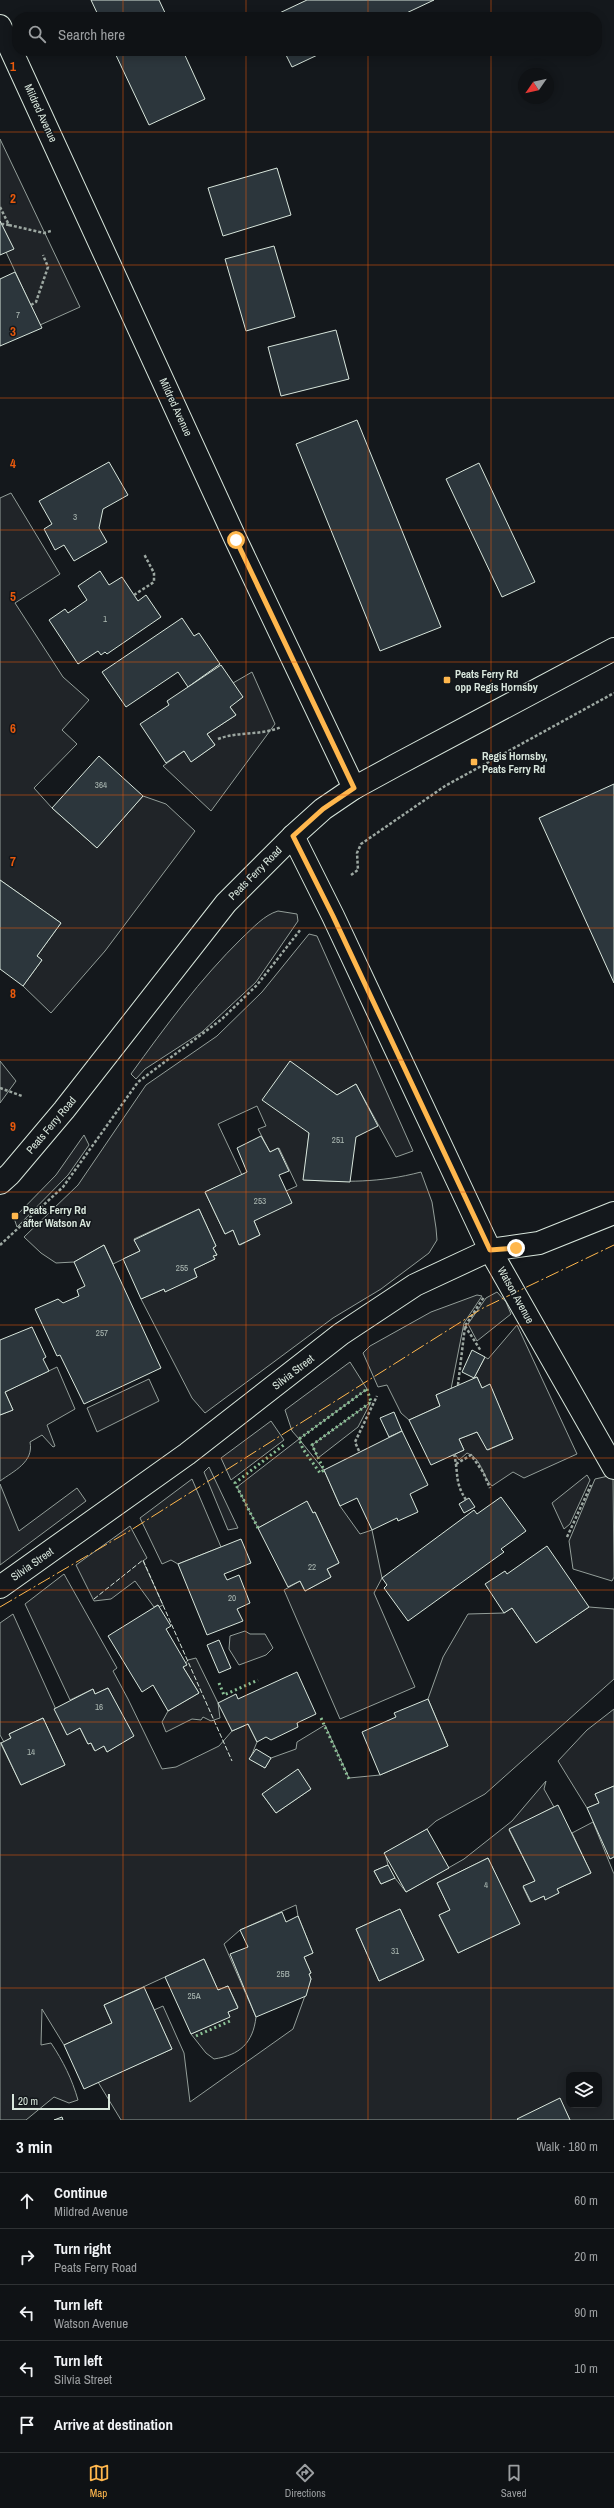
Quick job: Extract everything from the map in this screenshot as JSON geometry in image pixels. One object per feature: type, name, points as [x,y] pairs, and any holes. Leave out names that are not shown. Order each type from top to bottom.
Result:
[{"type":"street","name":"Mildred Avenue","points":[[0,26],[12,52]]},
{"type":"street","name":"Mildred Avenue","points":[[14,56],[236,540],[354,788]]},
{"type":"street","name":"Peats Ferry Road","points":[[0,1182],[10,1174],[64,1110],[226,903],[293,836],[323,809],[354,788],[614,649]]},
{"type":"street","name":"Watson Avenue","points":[[293,836],[336,923],[490,1250],[610,1461]]},
{"type":"street","name":"Silvia Street","points":[[0,1587],[187,1454],[341,1334],[415,1285],[490,1250],[539,1243],[614,1213]]},
{"type":"path","points":[[0,207],[9,225]]},
{"type":"path","points":[[2,224],[44,233],[51,231]]},
{"type":"path","points":[[31,305],[36,302],[48,267],[43,255]]},
{"type":"path","points":[[134,595],[154,582],[154,573],[144,554]]},
{"type":"path","points":[[351,875],[358,870],[357,853],[361,844],[418,803],[614,693]]},
{"type":"path","points":[[218,739],[232,734],[257,734],[281,727]]},
{"type":"path","points":[[0,1245],[63,1187],[138,1082],[222,1019],[257,985],[301,929]]},
{"type":"path","points":[[0,1088],[22,1096]]},
{"type":"path","points":[[458,1385],[465,1326],[487,1293]]},
{"type":"path","points":[[465,1326],[481,1351]]},
{"type":"path","points":[[359,1451],[355,1442],[377,1396]]},
{"type":"path","points":[[454,1454],[458,1486],[466,1500]]},
{"type":"path","points":[[456,1464],[471,1455],[483,1472],[490,1488]]},
{"type":"path","points":[[567,1537],[610,1461]]},
{"type":"shaded area","points":[[0,139],[80,307],[40,325],[6,252],[13,248],[0,221]]},
{"type":"shaded area","points":[[11,493],[60,574],[15,603],[63,677],[89,700],[62,730],[77,744],[34,788],[52,808],[97,848],[143,796],[166,804],[195,831],[105,951],[51,1013],[23,986],[42,960],[37,956],[61,923],[0,880],[0,498]]},
{"type":"shaded area","points":[[252,672],[275,724],[211,811],[163,766],[184,751],[192,761],[215,745],[207,734],[236,715],[230,707],[233,683]]},
{"type":"shaded area","points":[[278,911],[297,914],[298,921],[256,982],[202,1032],[145,1069],[136,1079],[131,1074],[197,987],[242,938],[263,919]]},
{"type":"shaded area","points":[[309,934],[317,936],[413,1151],[396,1157],[356,1084],[337,1095],[290,1062],[309,1133],[304,1180],[363,1181],[406,1176],[421,1172],[432,1202],[437,1240],[429,1253],[381,1289],[333,1318],[205,1413],[192,1398],[141,1299],[164,1289],[166,1291],[197,1277],[194,1269],[215,1259],[213,1256],[217,1255],[213,1248],[216,1246],[199,1209],[134,1239],[140,1251],[113,1264],[104,1245],[74,1262],[56,1263],[41,1253],[24,1237],[78,1185],[146,1085],[217,1036],[262,992]],"holes":[[[257,1106],[266,1126],[258,1129],[270,1152],[279,1148],[297,1186],[286,1191],[254,1221],[260,1235],[240,1245],[233,1230],[225,1234],[205,1192],[242,1175],[218,1124]]]},
{"type":"shaded area","points":[[0,1061],[16,1081],[0,1103]]},
{"type":"shaded area","points":[[84,1135],[89,1145],[68,1175],[17,1227],[14,1218],[56,1175]]},
{"type":"shaded area","points":[[497,1292],[506,1302],[511,1314],[477,1341],[468,1324],[486,1298]]},
{"type":"shaded area","points":[[477,1295],[482,1296],[464,1323],[451,1389],[436,1395],[440,1406],[409,1420],[401,1413],[387,1385],[378,1387],[363,1353],[370,1346],[431,1312]]},
{"type":"shaded area","points":[[517,1325],[577,1454],[524,1478],[513,1472],[492,1486],[479,1463],[472,1455],[467,1453],[459,1460],[455,1454],[464,1450],[459,1439],[477,1432],[488,1450],[513,1439],[490,1385],[482,1388],[477,1377],[474,1378],[485,1357],[488,1359]]},
{"type":"shaded area","points":[[350,1362],[367,1389],[299,1439],[292,1431],[285,1410]]},
{"type":"shaded area","points":[[57,1367],[75,1409],[47,1425],[55,1446],[53,1447],[42,1435],[30,1442],[29,1455],[26,1460],[17,1470],[0,1481],[0,1415],[13,1410],[5,1392]]},
{"type":"shaded area","points":[[149,1379],[159,1401],[97,1432],[87,1408]]},
{"type":"shaded area","points":[[371,1402],[358,1427],[318,1458],[312,1445]]},
{"type":"shaded area","points":[[271,1421],[284,1440],[231,1480],[221,1458]]},
{"type":"shaded area","points":[[299,1439],[324,1470],[340,1506],[360,1534],[372,1530],[382,1578],[374,1593],[415,1687],[340,1719],[284,1590],[300,1581],[305,1591],[331,1577],[327,1569],[339,1563],[315,1512],[313,1513],[307,1502],[258,1528],[237,1487]]},
{"type":"shaded area","points":[[209,1467],[238,1528],[228,1530],[204,1472]]},
{"type":"shaded area","points":[[587,1475],[590,1480],[570,1524],[564,1529],[552,1503]]},
{"type":"shaded area","points":[[613,1475],[614,1577],[612,1581],[573,1569],[569,1541],[595,1479]]},
{"type":"shaded area","points":[[192,1479],[221,1547],[178,1564],[171,1560],[162,1564],[140,1518]]},
{"type":"shaded area","points":[[0,1484],[19,1531],[77,1488],[86,1501],[0,1565]]},
{"type":"shaded area","points":[[130,1526],[147,1558],[143,1561],[163,1605],[159,1607],[158,1605],[154,1607],[135,1581],[111,1599],[94,1601],[76,1565]]},
{"type":"shaded area","points":[[64,1574],[117,1668],[113,1671],[162,1769],[176,1767],[219,1746],[232,1731],[248,1724],[257,1742],[250,1759],[265,1768],[271,1758],[296,1749],[297,1742],[325,1725],[349,1778],[380,1775],[448,1746],[428,1699],[443,1657],[468,1614],[504,1613],[512,1608],[536,1643],[589,1607],[614,1609],[614,1679],[485,1794],[436,1821],[427,1829],[385,1853],[388,1865],[374,1871],[381,1884],[395,1878],[406,1892],[464,1859],[512,1821],[546,1781],[544,1789],[554,1807],[509,1830],[535,1881],[523,1887],[530,1902],[544,1896],[545,1899],[559,1893],[557,1889],[591,1873],[572,1833],[593,1822],[614,1874],[614,2120],[570,2120],[560,2099],[518,2120],[121,2120],[98,2082],[172,2049],[154,2010],[163,2006],[184,2053],[190,2102],[293,2029],[311,1979],[309,1974],[311,1973],[304,1957],[313,1953],[298,1916],[296,1905],[240,1930],[224,1944],[256,2017],[252,2034],[244,2046],[238,2051],[214,2059],[206,2053],[191,2034],[229,2017],[228,2012],[238,2007],[228,1986],[218,1990],[204,1959],[104,2005],[112,2023],[64,2045],[42,2009],[41,2045],[51,2043],[67,2070],[78,2100],[69,2103],[54,2097],[26,2120],[0,2120],[0,1742],[21,1785],[65,1765],[43,1718],[9,1734],[11,1738],[4,1742],[0,1735],[0,1623],[13,1614],[67,1734],[80,1728],[88,1744],[91,1743],[94,1750],[104,1746],[107,1752],[133,1736],[108,1688],[95,1694],[93,1689],[70,1700],[25,1604]],"holes":[[[311,1789],[276,1813],[262,1794]],[[488,1858],[519,1924],[458,1953],[439,1915],[450,1910],[437,1883]],[[400,1909],[424,1960],[379,1981],[356,1929]]]},
{"type":"shaded area","points":[[245,1631],[250,1634],[265,1634],[273,1648],[266,1655],[239,1665],[229,1649],[230,1636]]},
{"type":"shaded area","points":[[196,1658],[218,1703],[220,1718],[211,1721],[203,1717],[201,1720],[192,1719],[166,1732],[162,1722],[168,1711],[199,1693],[183,1667],[188,1660]]},
{"type":"shaded area","points":[[614,1709],[614,1786],[595,1794],[599,1803],[587,1808],[558,1761],[587,1730]]},
{"type":"building","points":[[91,0],[159,0],[165,12],[97,12]]},
{"type":"building","points":[[307,0],[434,0],[409,12],[282,12]]},
{"type":"building","points":[[116,56],[185,56],[205,99],[149,125]]},
{"type":"building","points":[[286,56],[315,56],[292,67]]},
{"type":"building","points":[[277,168],[291,215],[223,236],[208,188]]},
{"type":"building","points":[[0,221],[14,249],[0,255]]},
{"type":"building","points":[[274,246],[295,317],[246,331],[225,259]]},
{"type":"building","points":[[15,272],[42,328],[0,346],[0,279]]},
{"type":"building","points":[[336,330],[349,379],[281,396],[268,347]]},
{"type":"building","points":[[357,420],[441,627],[380,651],[296,444]]},
{"type":"building","points":[[109,462],[128,495],[103,509],[99,528],[107,542],[74,561],[64,545],[55,550],[44,529],[52,524],[39,501]]},
{"type":"building","points":[[479,463],[535,582],[502,597],[446,479]]},
{"type":"building","points":[[100,571],[109,585],[122,577],[138,601],[146,595],[161,617],[107,654],[105,652],[101,655],[98,651],[78,664],[49,620],[65,609],[68,613],[87,600],[78,586]]},
{"type":"building","points":[[182,618],[194,636],[199,633],[220,664],[188,687],[178,672],[126,707],[102,672]]},
{"type":"building","points":[[221,665],[243,697],[230,707],[236,715],[207,734],[215,745],[191,762],[184,751],[166,763],[140,724],[169,705],[167,701]]},
{"type":"building","points":[[99,756],[143,796],[97,848],[52,808]]},
{"type":"building","points":[[614,784],[614,983],[539,818]]},
{"type":"building","points":[[0,880],[61,923],[37,956],[42,960],[23,986],[0,969]]},
{"type":"building","points":[[290,1061],[337,1095],[356,1084],[378,1126],[356,1137],[350,1182],[303,1180],[309,1133],[262,1100]]},
{"type":"building","points":[[261,1136],[270,1152],[278,1148],[289,1171],[279,1175],[292,1203],[254,1221],[260,1235],[239,1245],[233,1230],[225,1234],[205,1192],[247,1172],[237,1148]]},
{"type":"building","points":[[199,1209],[216,1246],[213,1248],[217,1255],[213,1256],[215,1259],[194,1269],[197,1277],[165,1292],[164,1289],[141,1299],[123,1259],[140,1251],[134,1240]]},
{"type":"building","points":[[104,1245],[161,1368],[84,1404],[60,1355],[57,1356],[35,1309],[58,1299],[63,1303],[79,1296],[77,1290],[85,1286],[74,1262]]},
{"type":"building","points":[[32,1327],[46,1357],[43,1359],[49,1371],[5,1392],[13,1410],[0,1415],[0,1340]]},
{"type":"building","points":[[472,1350],[485,1357],[474,1378],[462,1372]]},
{"type":"building","points":[[477,1377],[482,1388],[490,1384],[513,1439],[487,1450],[477,1432],[459,1439],[464,1450],[431,1465],[409,1420],[440,1406],[436,1395]]},
{"type":"building","points":[[394,1412],[402,1431],[389,1437],[380,1418]]},
{"type":"building","points":[[402,1431],[428,1485],[410,1494],[418,1512],[398,1521],[397,1518],[372,1530],[357,1498],[340,1506],[324,1470]]},
{"type":"building","points":[[501,1497],[526,1531],[501,1549],[504,1552],[408,1621],[384,1588],[387,1585],[382,1578],[474,1510],[477,1514]]},
{"type":"building","points":[[469,1498],[475,1507],[464,1513],[459,1504]]},
{"type":"building","points":[[307,1501],[313,1513],[315,1512],[339,1563],[327,1569],[331,1577],[305,1591],[300,1581],[288,1587],[258,1528]]},
{"type":"building","points":[[241,1539],[251,1563],[224,1574],[227,1580],[239,1575],[250,1603],[237,1609],[243,1621],[207,1635],[178,1564]]},
{"type":"building","points":[[547,1546],[589,1607],[536,1643],[512,1608],[504,1613],[485,1584],[505,1571],[507,1574]]},
{"type":"building","points":[[158,1605],[171,1626],[166,1629],[187,1665],[183,1667],[199,1693],[168,1711],[153,1685],[142,1692],[108,1636]]},
{"type":"building","points":[[219,1640],[231,1668],[219,1673],[207,1645]]},
{"type":"building","points":[[297,1672],[316,1714],[297,1723],[298,1727],[271,1740],[266,1737],[257,1742],[248,1724],[232,1731],[218,1703],[236,1694],[238,1699]]},
{"type":"building","points":[[108,1688],[134,1736],[107,1752],[104,1746],[95,1751],[91,1743],[88,1744],[80,1728],[67,1735],[54,1709],[93,1689],[95,1694]]},
{"type":"building","points":[[428,1699],[448,1746],[380,1775],[362,1732],[396,1717],[394,1713]]},
{"type":"building","points":[[43,1718],[65,1765],[21,1785],[1,1743],[11,1738],[9,1734]]},
{"type":"building","points":[[256,1749],[271,1758],[265,1768],[249,1759]]},
{"type":"building","points":[[298,1769],[311,1789],[276,1813],[262,1794]]},
{"type":"building","points":[[614,1786],[614,1857],[610,1859],[587,1808],[599,1803],[595,1794]]},
{"type":"building","points":[[558,1805],[591,1873],[557,1889],[559,1893],[545,1900],[544,1896],[531,1902],[523,1886],[535,1881],[509,1829]]},
{"type":"building","points":[[427,1829],[449,1868],[406,1892],[384,1853]]},
{"type":"building","points":[[488,1858],[520,1924],[458,1953],[439,1915],[450,1910],[437,1883]]},
{"type":"building","points":[[388,1865],[395,1878],[381,1884],[374,1871]]},
{"type":"building","points":[[400,1909],[424,1960],[379,1981],[356,1929]]},
{"type":"building","points":[[282,1912],[286,1922],[298,1916],[313,1953],[304,1957],[311,1973],[309,1974],[311,1979],[306,1996],[256,2017],[230,1954],[248,1947],[240,1930]]},
{"type":"building","points":[[204,1959],[218,1990],[228,1986],[238,2008],[228,2012],[230,2017],[191,2034],[165,1977]]},
{"type":"building","points":[[144,1987],[172,2049],[84,2089],[64,2045],[112,2023],[104,2005]]},
{"type":"building","points":[[560,2098],[570,2120],[517,2119]]},
{"type":"building","points":[[62,2117],[63,2120],[54,2120]]},
{"type":"hedge","points":[[367,1389],[371,1402],[312,1445],[324,1470],[320,1473],[303,1449],[299,1439],[367,1389]]},
{"type":"hedge","points":[[258,1528],[235,1483],[285,1444]]},
{"type":"hedge","points":[[219,1683],[224,1695],[258,1680]]},
{"type":"hedge","points":[[321,1718],[349,1779]]},
{"type":"hedge","points":[[196,2036],[230,2021]]},
{"type":"fence","points":[[94,1599],[143,1560],[232,1761]]},
{"type":"power","points":[[0,1607],[131,1530],[483,1308],[614,1245]]},
{"type":"place","name":"Peats Ferry Rd opp Regis Hornsby","points":[[447,680]]},
{"type":"place","name":"Regis Hornsby, Peats Ferry Rd","points":[[474,762]]},
{"type":"place","name":"Peats Ferry Rd after Watson Av","points":[[15,1216]]},
{"type":"route","points":[[236,540],[354,788],[323,809],[293,836],[333,916],[490,1250],[516,1248]]}]
